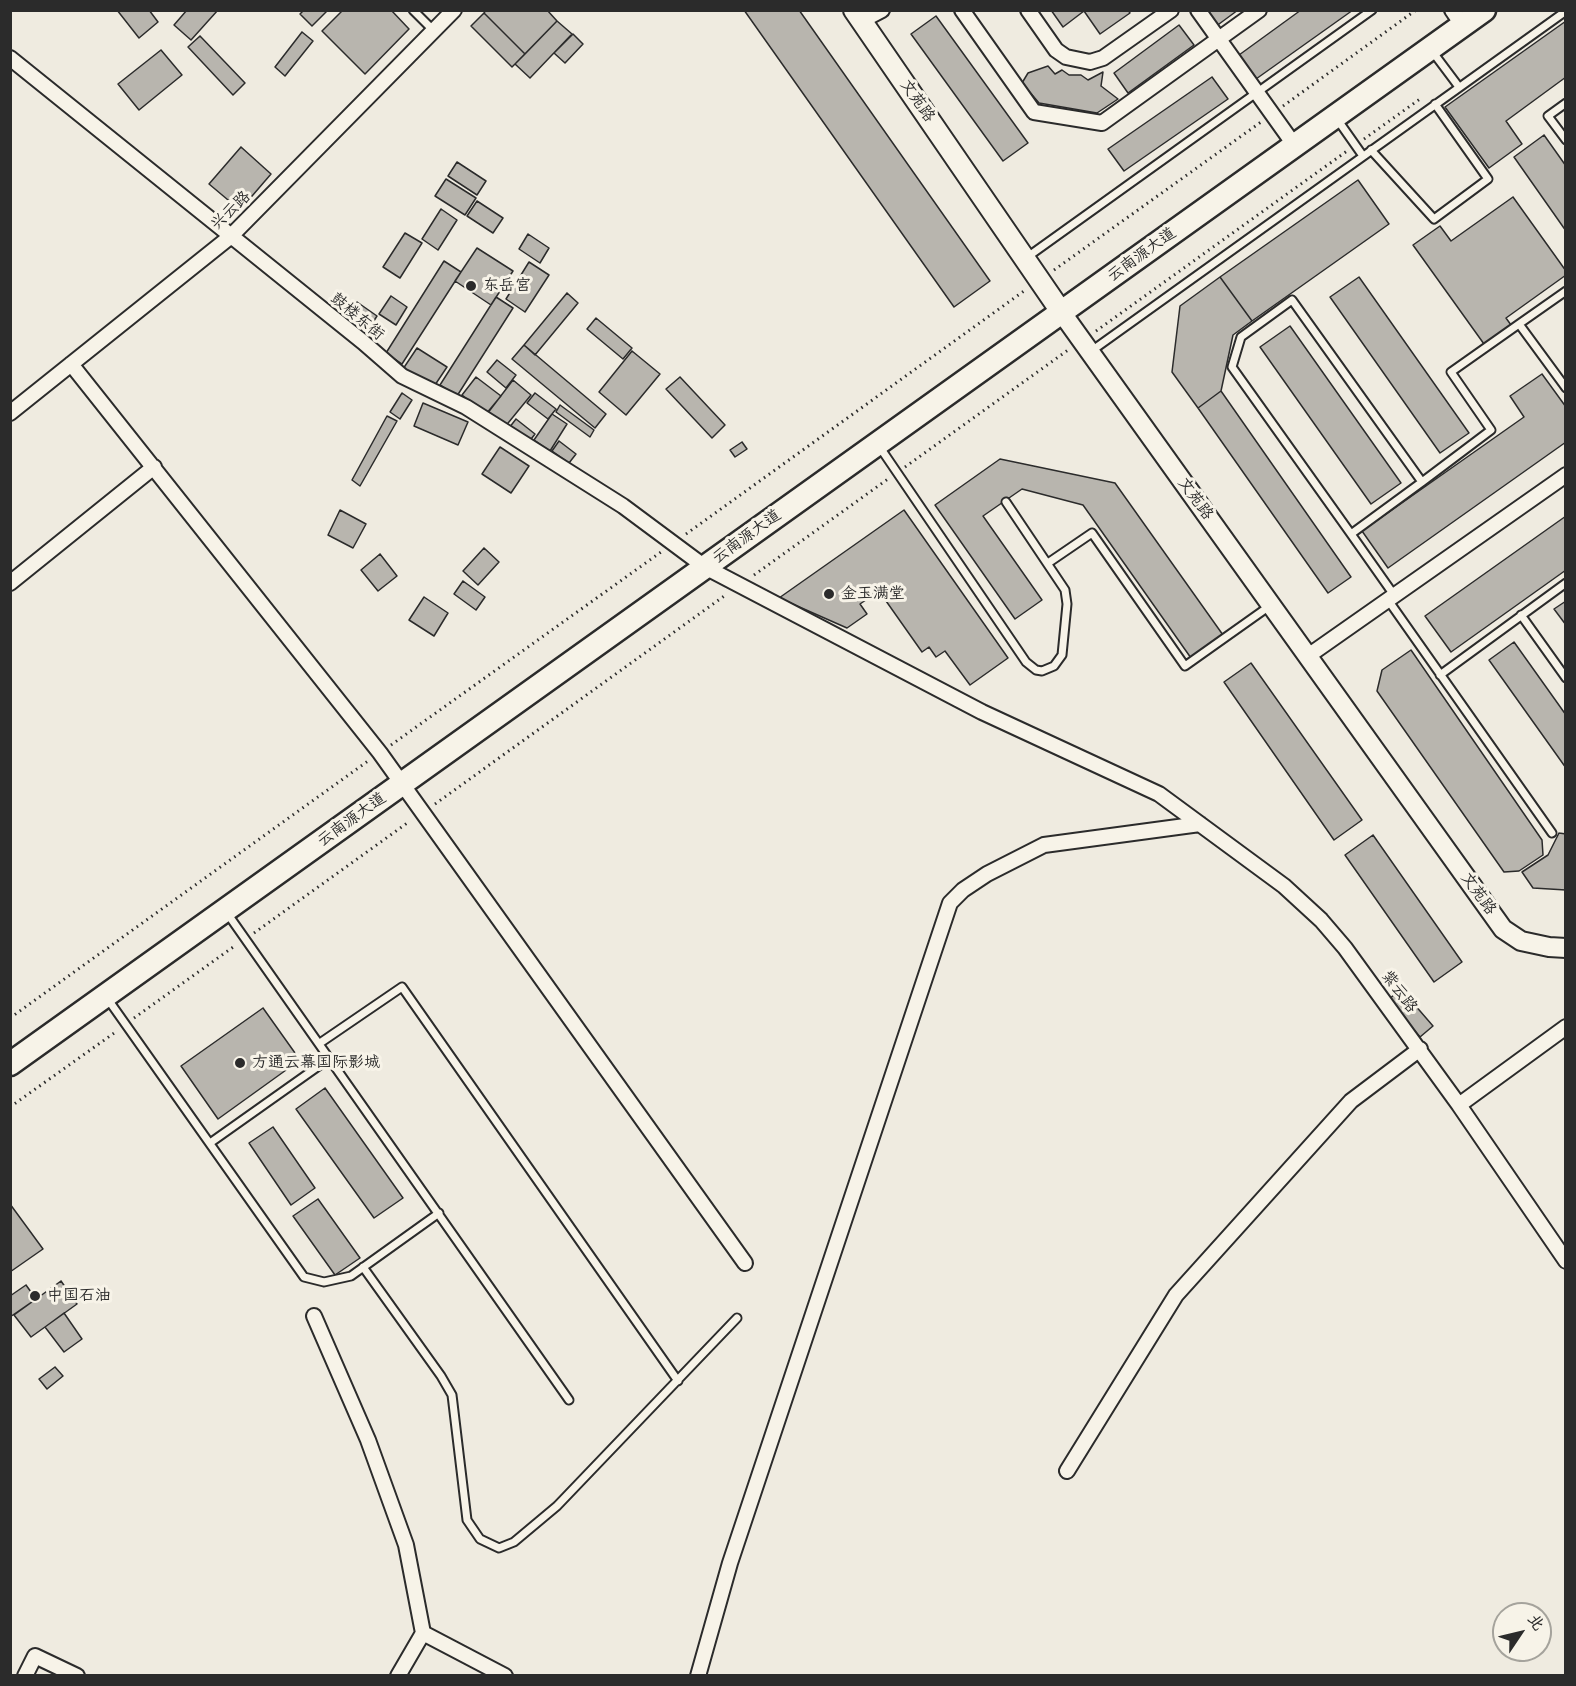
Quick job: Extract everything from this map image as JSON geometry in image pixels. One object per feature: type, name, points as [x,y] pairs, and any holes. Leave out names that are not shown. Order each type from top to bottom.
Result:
[{"type":"main road","name":"云南源大道","points":[[10,1064],[1430,49],[1457,18],[1484,10]]},
{"type":"main road","name":"文苑路","points":[[858,16],[1062,312]]},
{"type":"street","name":"兴云路","points":[[10,413],[230,237],[454,10]]},
{"type":"street","points":[[858,16],[882,10]]},
{"type":"street","points":[[962,10],[1034,112],[1102,123],[1259,10]]},
{"type":"street","points":[[1028,10],[1056,50],[1066,57],[1090,62],[1103,58],[1171,10]]},
{"type":"street","points":[[1198,10],[1295,146]]},
{"type":"street","name":"鼓楼东街","points":[[10,58],[363,342],[402,376],[466,407],[623,506],[705,567],[740,585]]},
{"type":"street","name":"文苑路","points":[[1062,312],[1503,929],[1521,941],[1566,948]]},
{"type":"street","points":[[71,364],[380,753],[745,1263]]},
{"type":"street","points":[[10,583],[154,467]]},
{"type":"street","points":[[1308,656],[1566,475]]},
{"type":"street","name":"紫云路","points":[[740,585],[982,712],[1131,779],[1158,794],[1284,886],[1321,920],[1346,948],[1420,1049],[1566,1261]]},
{"type":"street","points":[[698,1676],[730,1563],[950,903],[963,890],[987,873],[1044,845],[1200,824]]},
{"type":"street","points":[[1459,1106],[1566,1028]]},
{"type":"street","points":[[1067,1471],[1176,1295],[1351,1101],[1420,1049]]},
{"type":"street","points":[[314,1316],[368,1440],[406,1545],[423,1634],[398,1676]]},
{"type":"street","points":[[423,1634],[505,1676]]},
{"type":"street","points":[[25,1676],[35,1656],[76,1676]]},
{"type":"lane","points":[[413,10],[434,31]]},
{"type":"lane","points":[[1026,258],[1372,10]]},
{"type":"lane","points":[[1086,346],[1363,156],[1566,11]]},
{"type":"lane","points":[[1430,49],[1459,87]]},
{"type":"lane","points":[[1566,103],[1548,116],[1566,140]]},
{"type":"lane","points":[[1371,150],[1434,219],[1488,179],[1435,104]]},
{"type":"lane","points":[[1335,117],[1363,156]]},
{"type":"lane","points":[[1351,534],[1491,430],[1451,372],[1566,291]]},
{"type":"lane","points":[[1422,482],[1292,300],[1240,337],[1232,367],[1351,534],[1440,675],[1552,833]]},
{"type":"lane","points":[[1518,324],[1566,388]]},
{"type":"lane","points":[[878,444],[1026,662],[1042,672],[1054,666],[1062,655],[1067,604],[1065,590],[1006,502]]},
{"type":"lane","points":[[1048,563],[1092,533],[1185,666],[1271,605]]},
{"type":"lane","points":[[1440,675],[1566,583]]},
{"type":"lane","points":[[1521,615],[1566,678]]},
{"type":"lane","points":[[226,910],[569,1400]]},
{"type":"lane","points":[[320,1043],[402,987],[678,1381]]},
{"type":"lane","points":[[105,996],[304,1277],[317,1281],[336,1281],[351,1276],[439,1213]]},
{"type":"lane","points":[[210,1143],[330,1058]]},
{"type":"lane","points":[[363,1267],[441,1376],[452,1395],[467,1520],[480,1539],[499,1548],[514,1542],[556,1506],[737,1318]]},
{"type":"path","points":[[10,1018],[1416,10]]},
{"type":"path","points":[[10,1107],[897,472],[1086,346],[1422,97]]},
{"type":"building","points":[[117,10],[149,10],[158,22],[139,38]]},
{"type":"building","points":[[187,10],[218,10],[191,40],[174,25]]},
{"type":"building","points":[[304,10],[328,10],[312,26],[300,14]]},
{"type":"building","points":[[343,10],[391,10],[409,29],[365,74],[322,31]]},
{"type":"building","points":[[486,10],[547,10],[557,21],[525,54],[484,13]]},
{"type":"building","points":[[744,10],[799,10],[990,281],[954,307]]},
{"type":"building","points":[[1051,10],[1128,10],[1130,13],[1100,34],[1084,11],[1063,27]]},
{"type":"building","points":[[1203,10],[1238,10],[1215,27]]},
{"type":"building","points":[[1301,10],[1353,10],[1256,79],[1239,55]]},
{"type":"building","points":[[484,13],[525,54],[512,67],[471,26]]},
{"type":"building","points":[[936,16],[1028,143],[1003,161],[911,34]]},
{"type":"building","points":[[557,21],[572,34],[530,78],[515,64]]},
{"type":"building","points":[[1566,21],[1566,77],[1506,121],[1522,144],[1489,168],[1445,107]]},
{"type":"building","points":[[1179,25],[1194,45],[1128,93],[1114,73]]},
{"type":"building","points":[[302,32],[313,41],[285,76],[275,67]]},
{"type":"building","points":[[573,34],[583,44],[565,63],[554,53]]},
{"type":"building","points":[[200,36],[245,83],[233,95],[188,47]]},
{"type":"building","points":[[161,50],[182,75],[139,110],[118,84]]},
{"type":"building","points":[[1048,66],[1055,74],[1062,70],[1069,75],[1081,75],[1088,80],[1103,72],[1101,86],[1118,99],[1097,113],[1039,103],[1022,83],[1028,73]]},
{"type":"building","points":[[1212,77],[1228,99],[1124,171],[1108,149]]},
{"type":"building","points":[[1544,135],[1566,166],[1566,231],[1514,157]]},
{"type":"building","points":[[241,147],[271,174],[240,210],[209,184]]},
{"type":"building","points":[[457,162],[486,181],[477,195],[448,176]]},
{"type":"building","points":[[446,179],[476,198],[465,215],[435,196]]},
{"type":"building","points":[[1358,180],[1389,224],[1252,321],[1220,277]]},
{"type":"building","points":[[1513,197],[1566,271],[1566,275],[1506,318],[1511,325],[1484,344],[1413,245],[1440,226],[1451,241]]},
{"type":"building","points":[[477,201],[503,218],[493,233],[467,216]]},
{"type":"building","points":[[441,209],[457,220],[438,250],[422,239]]},
{"type":"building","points":[[405,233],[422,243],[400,278],[383,267]]},
{"type":"building","points":[[528,234],[549,248],[540,263],[519,249]]},
{"type":"building","points":[[477,248],[513,271],[491,305],[455,281]]},
{"type":"building","points":[[444,261],[461,272],[402,364],[386,353]]},
{"type":"building","points":[[529,262],[549,275],[525,312],[506,299]]},
{"type":"building","points":[[1220,277],[1252,321],[1233,335],[1221,391],[1198,408],[1172,372],[1180,306]]},
{"type":"building","points":[[1359,277],[1469,433],[1440,453],[1330,297]]},
{"type":"building","points":[[567,293],[578,303],[535,355],[524,345]]},
{"type":"building","points":[[391,296],[407,307],[396,325],[379,314]]},
{"type":"building","points":[[496,297],[513,308],[457,396],[440,385]]},
{"type":"building","points":[[357,302],[377,316],[368,330],[348,316]]},
{"type":"building","points":[[596,318],[632,348],[623,359],[587,329]]},
{"type":"building","points":[[1290,326],[1401,483],[1371,504],[1260,347]]},
{"type":"building","points":[[524,345],[606,414],[595,428],[512,359]]},
{"type":"building","points":[[417,348],[447,367],[433,388],[403,369]]},
{"type":"building","points":[[632,351],[660,374],[626,415],[599,392]]},
{"type":"building","points":[[497,360],[516,375],[506,388],[487,372]]},
{"type":"building","points":[[1542,374],[1566,407],[1566,442],[1388,568],[1362,531],[1524,417],[1510,396]]},
{"type":"building","points":[[476,377],[501,396],[486,414],[462,395]]},
{"type":"building","points":[[680,377],[725,425],[712,438],[666,389]]},
{"type":"building","points":[[513,380],[531,395],[504,428],[487,414]]},
{"type":"building","points":[[1221,391],[1351,577],[1328,593],[1198,408]]},
{"type":"building","points":[[402,393],[412,400],[400,419],[390,412]]},
{"type":"building","points":[[535,393],[556,409],[548,419],[527,403]]},
{"type":"building","points":[[423,403],[468,422],[458,445],[414,426]]},
{"type":"building","points":[[560,405],[594,430],[590,437],[556,412]]},
{"type":"building","points":[[552,414],[567,424],[550,451],[534,440]]},
{"type":"building","points":[[387,416],[397,421],[360,486],[352,480]]},
{"type":"building","points":[[516,419],[535,434],[528,443],[509,428]]},
{"type":"building","points":[[559,441],[576,454],[569,463],[552,451]]},
{"type":"building","points":[[742,442],[747,449],[735,457],[730,450]]},
{"type":"building","points":[[500,447],[529,466],[511,493],[482,474]]},
{"type":"building","points":[[1000,459],[1115,483],[1223,635],[1191,658],[1083,505],[1022,489],[983,516],[1042,600],[1015,619],[935,505]]},
{"type":"building","points":[[340,510],[366,524],[353,548],[328,535]]},
{"type":"building","name":"金玉满堂","points":[[904,510],[1008,658],[970,685],[945,651],[936,657],[929,647],[922,652],[879,591],[860,604],[867,614],[847,628],[779,598]]},
{"type":"building","points":[[1566,516],[1566,570],[1451,652],[1425,616]]},
{"type":"building","points":[[484,548],[499,562],[478,585],[463,571]]},
{"type":"building","points":[[380,554],[397,576],[378,591],[361,570]]},
{"type":"building","points":[[463,581],[485,597],[476,610],[454,594]]},
{"type":"building","points":[[424,597],[448,613],[434,636],[409,620]]},
{"type":"building","points":[[1566,601],[1566,625],[1554,609]]},
{"type":"building","points":[[1514,642],[1566,715],[1566,768],[1489,660]]},
{"type":"building","points":[[1411,650],[1542,840],[1543,855],[1519,871],[1504,872],[1377,691],[1382,670]]},
{"type":"building","points":[[1251,663],[1362,820],[1334,840],[1224,682]]},
{"type":"building","points":[[1559,833],[1566,834],[1566,890],[1533,888],[1522,872],[1548,855]]},
{"type":"building","points":[[1373,835],[1462,962],[1434,982],[1345,855]]},
{"type":"building","points":[[1401,989],[1433,1026],[1420,1037],[1388,1000]]},
{"type":"building","name":"方通云幕国际影城","points":[[263,1008],[300,1060],[218,1119],[181,1066]]},
{"type":"building","points":[[325,1088],[403,1198],[374,1218],[296,1109]]},
{"type":"building","points":[[273,1127],[315,1188],[291,1205],[249,1143]]},
{"type":"building","points":[[318,1199],[360,1258],[335,1275],[293,1216]]},
{"type":"building","points":[[10,1204],[43,1249],[10,1272]]},
{"type":"building","points":[[61,1281],[77,1304],[31,1337],[14,1315]]},
{"type":"building","points":[[26,1285],[36,1299],[10,1317],[10,1296]]},
{"type":"building","points":[[64,1313],[82,1339],[64,1352],[45,1327]]},
{"type":"building","points":[[55,1367],[63,1376],[47,1389],[39,1379]]},
{"type":"place","name":"东岳宫","points":[[471,286]]},
{"type":"place","name":"金玉满堂","points":[[829,594]]},
{"type":"place","name":"方通云幕国际影城","points":[[240,1063]]},
{"type":"place","name":"中国石油","points":[[35,1296]]}]
